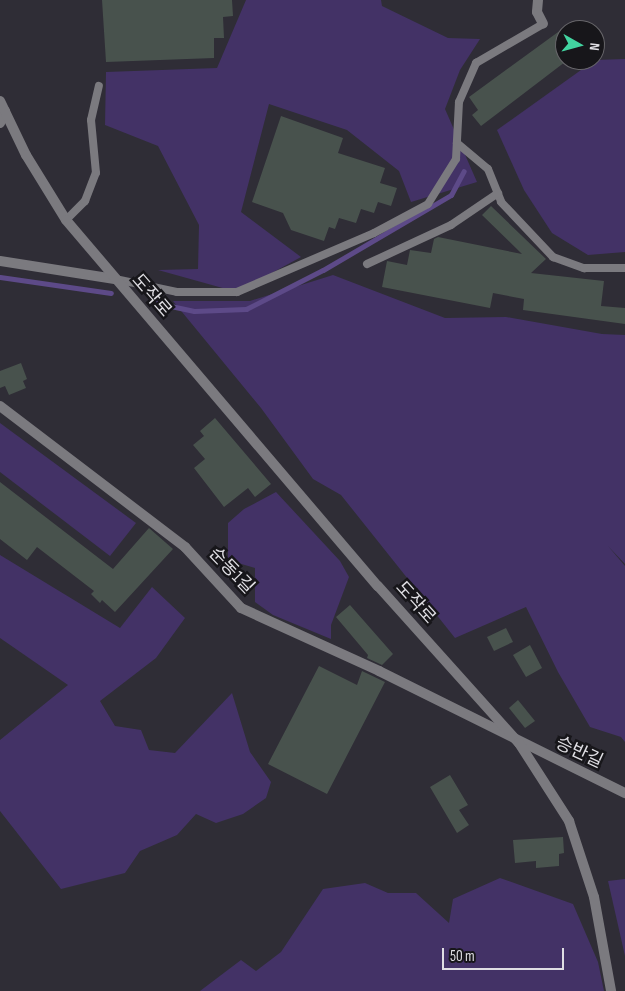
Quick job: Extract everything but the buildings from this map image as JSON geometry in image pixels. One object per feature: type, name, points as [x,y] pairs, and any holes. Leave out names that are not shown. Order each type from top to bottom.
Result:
[{"type":"street","points":[[538,0],[538,12],[543,24]]},
{"type":"street","name":"도작로","points":[[0,101],[26,155],[66,220],[378,586],[519,743],[569,821],[594,897],[611,991]]},
{"type":"street","points":[[0,123],[5,111]]},
{"type":"street","name":"도작로","points":[[0,261],[115,279]]},
{"type":"street","name":"순동1길","points":[[0,406],[185,547],[241,608],[379,671],[519,743]]},
{"type":"street","name":"승반길","points":[[519,743],[625,793]]},
{"type":"lane","points":[[115,279],[178,292],[236,292],[374,233],[428,204],[456,159],[459,102],[476,63],[543,24]]},
{"type":"lane","points":[[66,220],[85,201],[96,173],[91,120],[99,86]]},
{"type":"lane","points":[[457,143],[488,169],[501,202],[554,257],[584,268],[625,268]]},
{"type":"lane","points":[[367,264],[451,225],[498,193]]},
{"type":"shaded area","points":[[246,0],[381,0],[382,6],[448,38],[480,39],[460,70],[445,109],[477,182],[411,202],[399,171],[347,130],[269,104],[241,212],[301,257],[237,292],[158,270],[198,269],[199,225],[158,146],[105,125],[106,72],[217,68]]},
{"type":"shaded area","points":[[625,59],[625,252],[588,255],[552,233],[524,190],[497,130],[581,70],[605,70],[605,60]]},
{"type":"shaded area","points":[[333,275],[445,318],[506,317],[602,334],[625,335],[625,564],[608,546],[625,566],[625,742],[621,737],[590,727],[558,672],[526,607],[455,638],[341,495],[313,479],[261,408],[173,301],[250,301]]},
{"type":"shaded area","points":[[0,423],[136,523],[110,556],[0,472]]},
{"type":"shaded area","points":[[276,492],[340,561],[349,577],[331,625],[331,639],[273,615],[255,602],[255,568],[228,560],[228,523],[244,509]]},
{"type":"shaded area","points":[[0,555],[120,628],[152,587],[185,618],[156,658],[100,701],[115,726],[141,730],[149,750],[175,753],[232,693],[250,752],[271,782],[266,798],[243,814],[216,823],[196,814],[177,835],[140,851],[125,873],[61,889],[0,811],[0,740],[68,685],[0,638]]},
{"type":"shaded area","points":[[500,878],[573,904],[598,962],[604,991],[200,991],[241,960],[256,971],[281,952],[323,889],[365,883],[388,893],[416,893],[449,923],[453,899]]},
{"type":"shaded area","points":[[625,879],[625,956],[608,881]]},
{"type":"waterway","points":[[152,302],[194,311],[246,309],[323,270],[451,195],[464,171]]},
{"type":"waterway","points":[[0,277],[111,293]]}]
